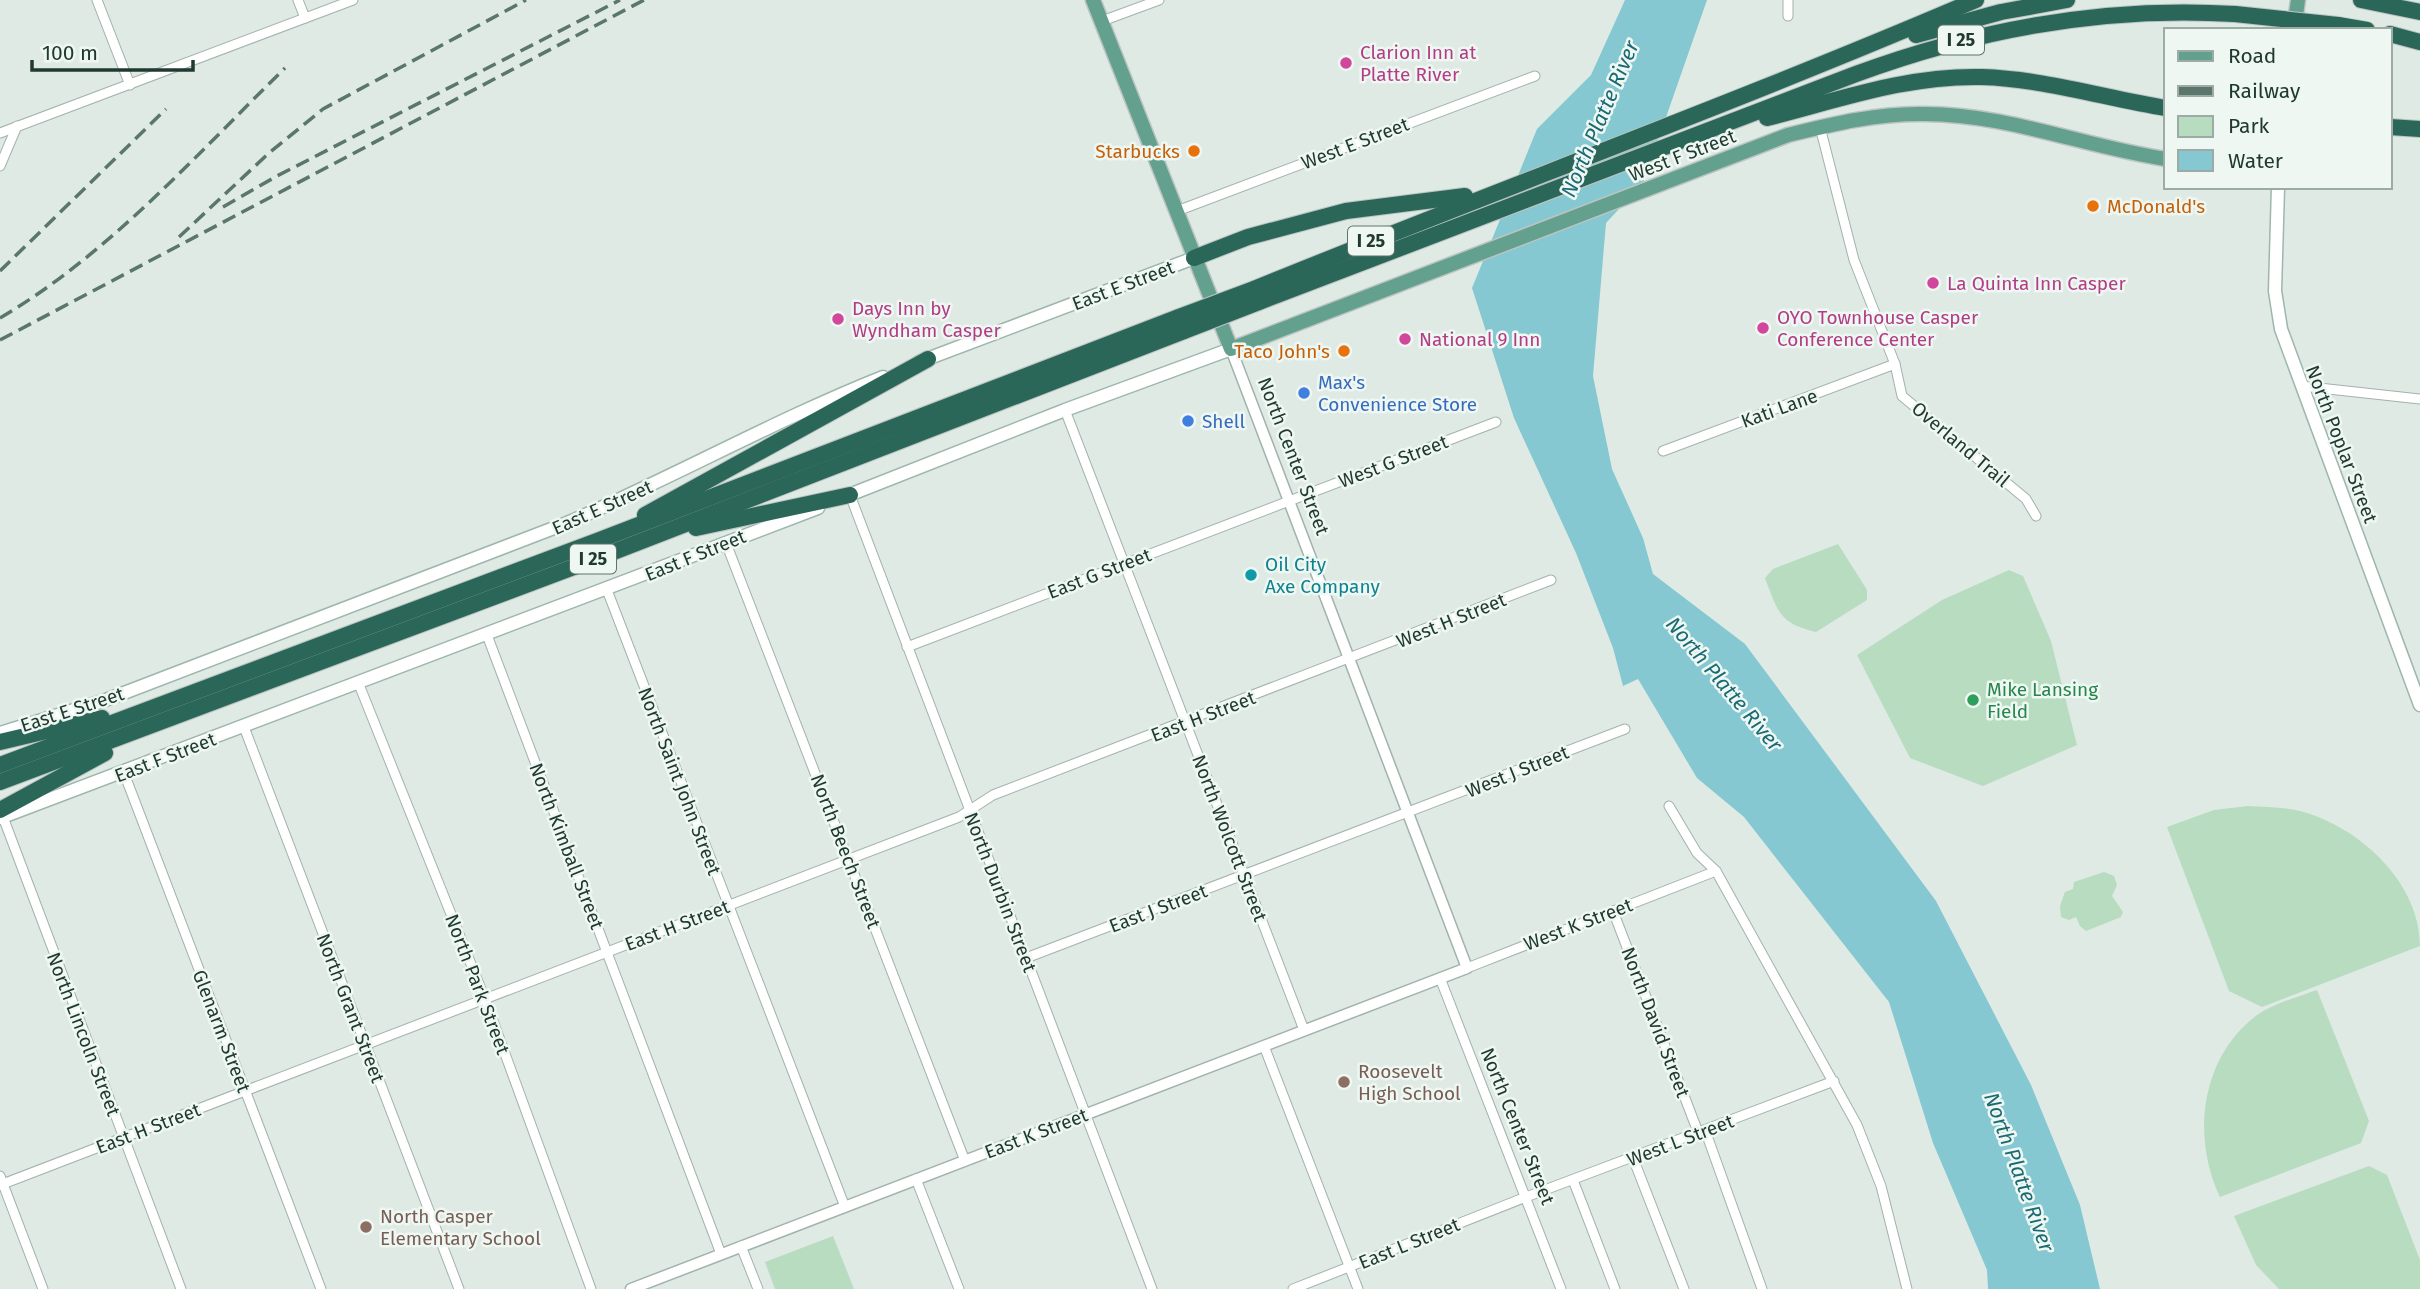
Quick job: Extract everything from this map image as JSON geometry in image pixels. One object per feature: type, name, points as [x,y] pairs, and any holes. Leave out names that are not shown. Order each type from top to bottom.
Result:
[{"type":"highway","points":[[1831,62],[1976,0]]},
{"type":"highway","name":"I 25","points":[[1256,296],[1488,193],[1831,62],[1989,15],[2067,0]]},
{"type":"highway","points":[[2361,0],[2420,12]]},
{"type":"highway","name":"I 25","points":[[0,782],[215,694],[1181,324],[1477,219],[1902,57],[1977,36],[2117,15],[2175,12],[2235,14],[2355,28]]},
{"type":"highway","points":[[2392,35],[2420,42]]},
{"type":"highway","points":[[1700,135],[1876,88],[1956,77],[2025,80],[2164,108]]},
{"type":"highway","points":[[2392,127],[2420,129]]},
{"type":"highway","points":[[1194,258],[1261,233],[1346,211],[1488,193]]},
{"type":"highway","points":[[600,548],[928,359]]},
{"type":"highway","points":[[600,548],[850,495]]},
{"type":"highway","points":[[0,742],[215,694]]},
{"type":"highway","points":[[1,815],[100,755],[215,694]]},
{"type":"highway","name":"I 25","points":[[0,765],[215,694]]},
{"type":"main road","name":"North Center Street","points":[[1093,0],[1231,349]]},
{"type":"main road","points":[[2294,28],[2298,0]]},
{"type":"main road","name":"West F Street","points":[[1231,349],[1788,135],[1820,127],[1887,115],[1945,115],[2027,127],[2132,154],[2164,159]]},
{"type":"main road","name":"North Poplar Street","points":[[2278,189],[2275,291],[2281,329],[2420,705]]},
{"type":"main road","name":"East E Street","points":[[0,733],[103,701],[567,523],[635,494],[782,420],[928,359],[1194,258]]},
{"type":"main road","name":"East F Street","points":[[1,815],[124,773],[358,682],[607,590],[1065,410],[1231,349]]},
{"type":"street","points":[[97,0],[130,85]]},
{"type":"street","points":[[298,0],[305,18]]},
{"type":"street","points":[[0,132],[353,0]]},
{"type":"street","points":[[1101,21],[1158,0]]},
{"type":"street","points":[[1788,0],[1788,16]]},
{"type":"street","name":"West E Street","points":[[1177,211],[1535,76]]},
{"type":"street","points":[[0,166],[17,126]]},
{"type":"street","name":"Overland Trail","points":[[1820,127],[1854,260],[1895,365],[1902,396],[2026,499],[2036,516]]},
{"type":"street","name":"North Center Street","points":[[1231,349],[1466,968]]},
{"type":"street","name":"Kati Lane","points":[[1663,451],[1895,365]]},
{"type":"street","points":[[2301,386],[2420,399]]},
{"type":"street","name":"North Wolcott Street","points":[[1065,410],[1304,1030]]},
{"type":"street","name":"West G Street","points":[[1290,499],[1496,422]]},
{"type":"street","name":"North Durbin Street","points":[[850,495],[1152,1289]]},
{"type":"street","name":"East G Street","points":[[907,647],[1290,499]]},
{"type":"street","name":"North Beech Street","points":[[726,542],[965,1160]]},
{"type":"street","name":"West H Street","points":[[1351,660],[1551,580]]},
{"type":"street","name":"North Saint John Street","points":[[607,590],[845,1207]]},
{"type":"street","name":"North Kimball Street","points":[[487,635],[721,1254]]},
{"type":"street","name":"East H Street","points":[[1,1182],[959,817],[993,795],[1351,660]]},
{"type":"street","name":"North Park Street","points":[[358,682],[485,999],[591,1289]]},
{"type":"street","name":"North Grant Street","points":[[244,727],[459,1289]]},
{"type":"street","name":"West J Street","points":[[1409,814],[1625,729]]},
{"type":"street","name":"Glenarm Street","points":[[124,773],[321,1289]]},
{"type":"street","points":[[1669,806],[1697,853],[1716,871],[1857,1125],[1881,1186],[1907,1289]]},
{"type":"street","name":"East J Street","points":[[1026,958],[1409,814]]},
{"type":"street","name":"North Lincoln Street","points":[[1,815],[181,1289]]},
{"type":"street","name":"West K Street","points":[[1440,978],[1716,871]]},
{"type":"street","name":"North David Street","points":[[1613,911],[1762,1289]]},
{"type":"street","name":"North Center Street","points":[[1440,978],[1562,1289]]},
{"type":"street","name":"East K Street","points":[[631,1289],[1440,978]]},
{"type":"street","points":[[1264,1046],[1358,1289]]},
{"type":"street","name":"West L Street","points":[[1526,1197],[1834,1081]]},
{"type":"street","points":[[1633,1158],[1684,1289]]},
{"type":"street","points":[[916,1179],[959,1289]]},
{"type":"street","points":[[1573,1180],[1615,1289]]},
{"type":"street","points":[[1,1182],[43,1289]]},
{"type":"street","name":"East L Street","points":[[1293,1289],[1526,1197]]},
{"type":"street","points":[[741,1247],[758,1289]]},
{"type":"green space","points":[[1838,544],[1867,590],[1867,600],[1816,632],[1794,625],[1777,608],[1765,578],[1773,569]]},
{"type":"green space","name":"Mike Lansing Field","points":[[2009,570],[2023,576],[2051,641],[2077,745],[1983,786],[1910,758],[1857,655],[1942,600]]},
{"type":"green space","points":[[2248,806],[2285,808],[2307,813],[2328,821],[2368,847],[2385,863],[2410,902],[2420,946],[2262,1007],[2229,991],[2167,827],[2214,810]]},
{"type":"green space","points":[[2104,872],[2114,876],[2117,885],[2112,896],[2123,912],[2121,917],[2086,931],[2076,917],[2069,920],[2061,917],[2060,906],[2065,892],[2073,889],[2074,882]]},
{"type":"green space","points":[[2317,990],[2369,1121],[2361,1143],[2220,1197],[2211,1173],[2204,1124],[2213,1075],[2238,1032],[2257,1015]]},
{"type":"green space","points":[[2369,1166],[2387,1175],[2420,1260],[2420,1289],[2279,1289],[2256,1265],[2234,1216]]},
{"type":"green space","points":[[833,1236],[854,1289],[775,1289],[765,1262]]},
{"type":"water","name":"North Platte River","points":[[1625,0],[1707,0],[1643,183],[1606,223],[1593,376],[1612,469],[1643,538],[1653,574],[1745,644],[1936,901],[2031,1085],[2080,1205],[2100,1289],[1988,1289],[1987,1270],[1933,1143],[1889,1002],[1744,817],[1697,778],[1638,679],[1623,686],[1613,648],[1576,553],[1514,418],[1472,288],[1537,129],[1591,75]]},
{"type":"railway","points":[[179,237],[269,153],[323,109],[526,0]]},
{"type":"railway","points":[[223,207],[277,176],[620,0]]},
{"type":"railway","points":[[0,340],[644,0]]},
{"type":"railway","points":[[0,318],[40,292],[115,234],[285,68]]},
{"type":"railway","points":[[0,271],[166,109]]},
{"type":"place","name":"Clarion Inn at Platte River","points":[[1346,63]]},
{"type":"place","name":"Starbucks","points":[[1194,151]]},
{"type":"place","name":"McDonald's","points":[[2093,206]]},
{"type":"place","name":"La Quinta Inn Casper","points":[[1933,283]]},
{"type":"place","name":"Days Inn by Wyndham Casper","points":[[838,319]]},
{"type":"place","name":"OYO Townhouse Casper Conference Center","points":[[1763,328]]},
{"type":"place","name":"National 9 Inn","points":[[1405,339]]},
{"type":"place","name":"Taco John's","points":[[1344,351]]},
{"type":"place","name":"Max's Convenience Store","points":[[1304,393]]},
{"type":"place","name":"Shell","points":[[1188,421]]},
{"type":"place","name":"Oil City Axe Company","points":[[1251,575]]},
{"type":"place","name":"Mike Lansing Field","points":[[1973,700]]},
{"type":"place","name":"Roosevelt High School","points":[[1344,1082]]},
{"type":"place","name":"North Casper Elementary School","points":[[366,1227]]}]
